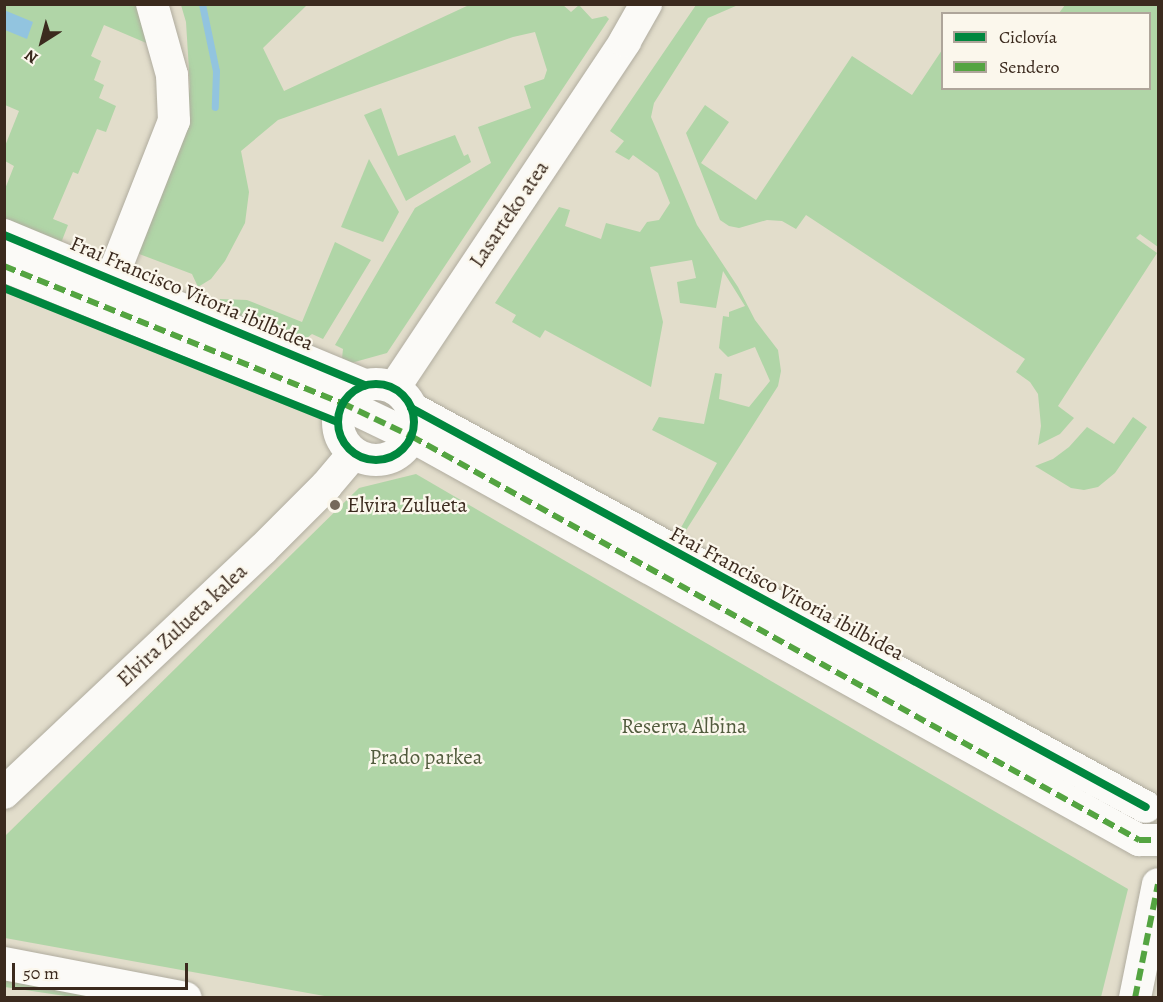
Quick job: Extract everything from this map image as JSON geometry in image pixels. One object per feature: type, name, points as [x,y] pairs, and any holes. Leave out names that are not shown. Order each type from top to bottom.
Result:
[{"type":"main road","points":[[4,963],[185,998]]},
{"type":"street","points":[[112,278],[174,121],[172,75],[152,4]]},
{"type":"street","name":"Lasarteko atea","points":[[354,453],[363,458],[384,459],[405,446],[377,407],[625,41],[645,4]]},
{"type":"street","name":"Lasarteko atea","points":[[625,41],[660,4]]},
{"type":"street","name":"Frai Francisco Vitoria ibilbidea","points":[[4,235],[112,278],[377,407],[1139,840],[1155,830]]},
{"type":"street","name":"Frai Francisco Vitoria ibilbidea","points":[[4,266],[377,407]]},
{"type":"street","name":"Frai Francisco Vitoria ibilbidea","points":[[4,288],[377,407]]},
{"type":"street","points":[[354,453],[341,439],[377,407]]},
{"type":"street","name":"Elvira Zulueta kalea","points":[[4,793],[262,550],[326,486],[354,453]]},
{"type":"street","points":[[1135,998],[1158,884]]},
{"type":"green space","points":[[4,5],[139,5],[151,45],[104,25],[91,56],[101,61],[94,80],[104,85],[99,98],[116,106],[106,132],[97,129],[78,174],[73,172],[53,219],[68,225],[61,243],[5,221],[5,189],[14,166],[5,161],[5,146],[19,111],[5,105]]},
{"type":"green space","points":[[181,5],[307,5],[263,48],[284,91],[469,5],[563,5],[571,12],[579,5],[592,19],[606,16],[609,19],[387,353],[351,363],[342,358],[343,349],[335,345],[415,208],[491,163],[478,127],[531,108],[524,86],[544,79],[547,70],[535,32],[513,37],[278,120],[241,151],[249,192],[245,223],[225,261],[211,279],[198,287],[192,274],[134,252],[183,133],[190,87],[186,22]]},
{"type":"green space","points":[[696,5],[738,5],[708,18],[654,103],[651,117],[697,225],[738,287],[755,320],[778,350],[781,371],[778,386],[683,535],[678,533],[717,463],[652,430],[659,417],[704,424],[715,373],[722,374],[719,399],[749,407],[770,381],[755,347],[728,357],[719,348],[723,316],[729,317],[729,312],[745,306],[723,271],[716,308],[680,303],[677,282],[696,278],[692,260],[650,267],[663,322],[651,387],[545,330],[540,338],[512,322],[516,315],[495,303],[559,207],[570,210],[565,226],[601,239],[606,223],[640,232],[647,222],[659,220],[670,203],[658,173],[633,155],[629,160],[615,152],[624,141],[610,131]]},
{"type":"green space","points":[[1065,5],[1158,5],[1158,247],[1140,234],[1136,238],[1157,253],[1058,406],[1074,418],[1060,434],[1038,445],[1041,426],[1038,394],[1030,382],[1016,372],[1025,359],[806,215],[796,229],[782,221],[767,220],[739,228],[729,226],[720,220],[686,133],[705,105],[729,122],[701,163],[756,200],[852,56],[912,95],[941,52],[941,90],[1151,90],[1151,12],[1060,12]]},
{"type":"green space","points":[[381,108],[398,156],[455,135],[464,156],[468,154],[471,162],[406,201],[364,115]]},
{"type":"green space","points":[[369,159],[399,212],[383,242],[341,227]]},
{"type":"green space","points":[[335,242],[371,260],[323,339],[312,334],[303,341],[219,307],[220,299],[247,300],[302,322]]},
{"type":"green space","points":[[1133,417],[1147,427],[1115,473],[1098,487],[1084,490],[1071,488],[1035,466],[1053,459],[1069,447],[1087,427],[1114,444]]},
{"type":"green space","name":"Prado parkea","points":[[416,474],[1128,889],[1101,997],[330,997],[5,938],[5,836],[359,488]]},
{"type":"green space","points":[[5,974],[131,997],[72,997],[5,987]]},
{"type":"water","points":[[4,10],[33,22],[27,39],[5,30]]},
{"type":"waterway","points":[[202,4],[216,71],[215,107]]},
{"type":"marked path","points":[[4,266],[342,403],[411,436],[1139,840],[1158,840]]},
{"type":"marked path","points":[[1135,998],[1158,884]]},
{"type":"cycle path","points":[[4,235],[365,385]]},
{"type":"cycle path","points":[[4,288],[337,422]]},
{"type":"cycle path","points":[[376,384],[391,387],[403,395],[411,407],[414,422],[411,437],[403,449],[391,457],[376,460],[361,457],[349,449],[341,437],[338,422],[341,407],[349,395],[361,387],[376,384]]},
{"type":"cycle path","points":[[411,408],[1146,807]]},
{"type":"place","name":"Elvira Zulueta","points":[[335,505]]},
{"type":"park label","name":"Reserva Albina","points":[[684,726]]}]
